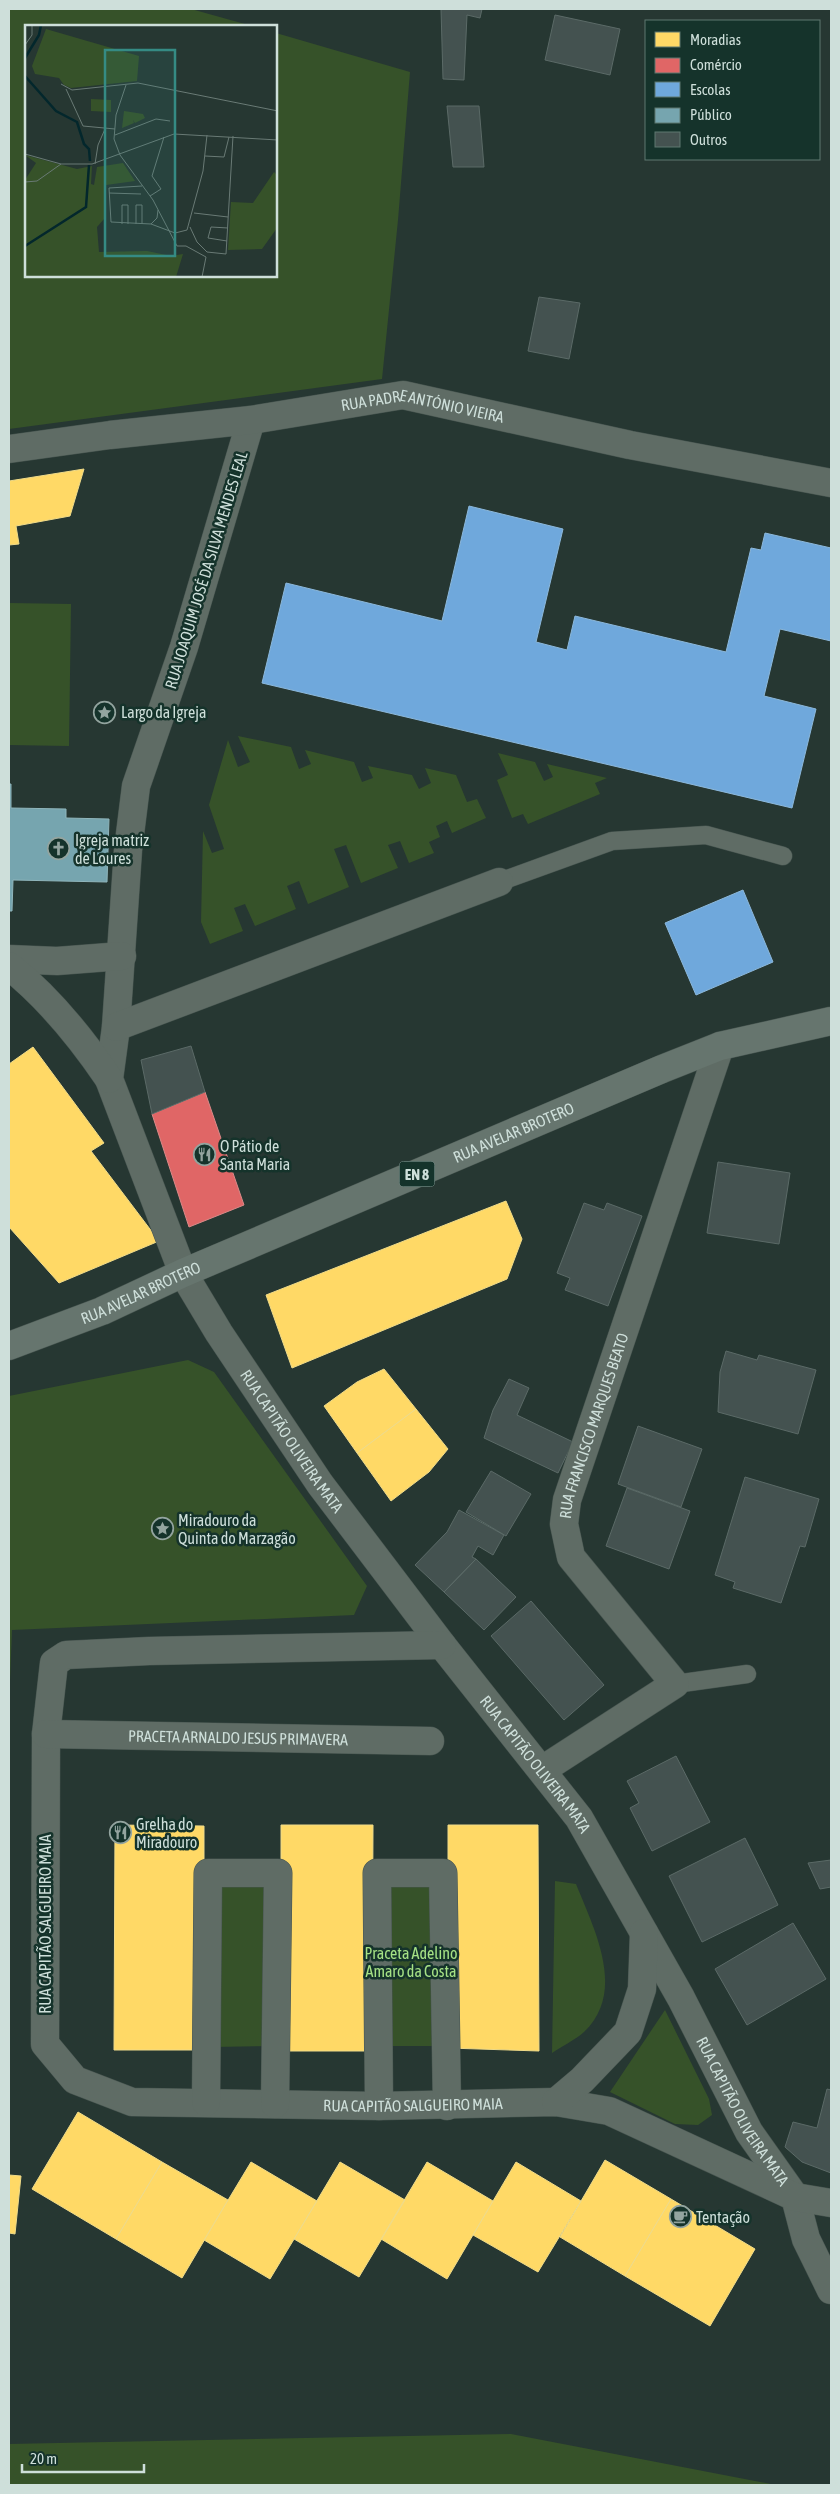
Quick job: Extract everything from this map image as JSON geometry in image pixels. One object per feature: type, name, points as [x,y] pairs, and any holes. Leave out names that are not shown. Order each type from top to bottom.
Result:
[{"type":"main road","name":"RUA AVELAR BROTERO","points":[[9,1346],[102,1311],[183,1273],[720,1046],[831,1021]]},
{"type":"street","name":"RUA PADRE ANTÓNIO VIEIRA","points":[[9,449],[110,435],[252,420],[403,395],[630,445],[831,483]]},
{"type":"street","name":"RUA JOAQUIM JOSÉ DA SILVA MENDES LEAL","points":[[109,1079],[116,1027],[128,850],[136,786],[184,647],[252,420]]},
{"type":"street","points":[[116,1027],[499,882]]},
{"type":"street","points":[[9,959],[57,961],[122,956]]},
{"type":"street","points":[[9,966],[58,1010],[85,1044],[109,1079]]},
{"type":"street","name":"RUA FRANCISCO MARQUES BEATO","points":[[675,1684],[571,1556],[564,1524],[568,1500],[720,1046]]},
{"type":"street","name":"RUA CAPITÃO OLIVEIRA MATA","points":[[109,1079],[183,1273],[219,1333],[320,1484],[578,1818],[681,1998],[749,2132],[794,2197],[806,2239],[831,2290]]},
{"type":"street","name":"RUA CAPITÃO SALGUEIRO MAIA","points":[[442,1644],[66,1655],[54,1663],[46,1734],[44,2044],[75,2080],[132,2102],[379,2106],[447,2106],[556,2102],[609,2111],[794,2197],[831,2203]]},
{"type":"street","points":[[542,1770],[675,1684]]},
{"type":"street","name":"PRACETA ARNALDO JESUS PRIMAVERA","points":[[46,1734],[430,1741]]},
{"type":"street","points":[[206,2102],[208,1872],[278,1872],[275,2104]]},
{"type":"street","points":[[379,2106],[377,1873],[442,1873],[447,2106]]},
{"type":"street","points":[[556,2102],[582,2080],[628,2032],[642,1989],[644,1933]]},
{"type":"lane","points":[[499,882],[612,841],[706,835],[783,856]]},
{"type":"lane","points":[[675,1684],[747,1674]]},
{"type":"green space","points":[[9,9],[191,9],[248,25],[25,25],[25,278],[278,278],[278,34],[410,72],[382,379],[9,429]]},
{"type":"green space","points":[[9,603],[71,604],[69,746],[9,745]]},
{"type":"green space","points":[[238,736],[291,747],[299,769],[311,764],[305,750],[354,762],[362,782],[373,778],[368,766],[412,775],[419,789],[431,783],[425,768],[456,775],[467,802],[477,799],[486,818],[452,833],[447,821],[436,826],[440,837],[429,842],[434,853],[409,863],[400,841],[388,845],[398,868],[361,883],[346,845],[334,849],[349,887],[308,904],[299,881],[287,886],[296,909],[255,926],[245,904],[234,908],[243,931],[210,944],[201,922],[203,831],[212,853],[224,849],[209,805],[228,740],[238,767],[250,762]]},
{"type":"green space","points":[[498,753],[535,762],[544,781],[553,777],[547,764],[607,778],[595,783],[600,794],[528,824],[523,814],[512,818],[497,780],[508,775]]},
{"type":"green space","points":[[188,1360],[214,1372],[367,1586],[354,1615],[12,1630],[9,1706],[9,1396]]},
{"type":"green space","points":[[210,1877],[271,1877],[273,2046],[212,2047]]},
{"type":"green space","name":"Praceta Adelino Amaro da Costa","points":[[382,1878],[440,1878],[440,2046],[381,2046]]},
{"type":"green space","points":[[555,1881],[576,1884],[598,1940],[605,1979],[603,1998],[597,2016],[577,2038],[552,2053]]},
{"type":"green space","points":[[665,2010],[709,2099],[712,2115],[698,2125],[675,2124],[610,2092]]},
{"type":"green space","points":[[511,2434],[776,2485],[9,2485],[9,2444]]},
{"type":"building: Moradias","points":[[84,469],[70,516],[16,526],[19,544],[9,545],[9,481]]},
{"type":"building: Moradias","points":[[33,1047],[104,1143],[91,1151],[159,1241],[59,1283],[9,1227],[9,1064]]},
{"type":"building: Moradias","points":[[506,1201],[522,1239],[507,1279],[292,1368],[266,1295]]},
{"type":"building: Moradias","points":[[384,1369],[416,1409],[357,1453],[324,1406],[357,1382]]},
{"type":"building: Moradias","points":[[416,1409],[448,1449],[429,1472],[391,1501],[357,1453]]},
{"type":"building: Moradias","points":[[115,1825],[204,1826],[204,2050],[114,2050]]},
{"type":"building: Moradias","points":[[281,1825],[373,1825],[372,2051],[281,2051]]},
{"type":"building: Moradias","points":[[448,1825],[538,1825],[539,2051],[448,2048]]},
{"type":"building: Moradias","points":[[78,2112],[162,2162],[116,2239],[32,2189]]},
{"type":"building: Moradias","points":[[605,2160],[671,2199],[625,2276],[560,2237]]},
{"type":"building: Moradias","points":[[162,2162],[228,2200],[182,2278],[116,2239]]},
{"type":"building: Moradias","points":[[251,2162],[317,2201],[270,2279],[204,2240]]},
{"type":"building: Moradias","points":[[340,2162],[405,2200],[359,2277],[294,2239]]},
{"type":"building: Moradias","points":[[427,2162],[493,2201],[447,2279],[381,2239]]},
{"type":"building: Moradias","points":[[516,2162],[581,2201],[538,2272],[473,2235]]},
{"type":"building: Moradias","points":[[9,2175],[21,2176],[15,2234],[9,2233]]},
{"type":"building: Moradias","points":[[671,2199],[755,2249],[710,2326],[625,2276]]},
{"type":"building: Comércio","points":[[205,1092],[244,1205],[189,1227],[152,1114]]},
{"type":"building: Escolas","points":[[469,506],[563,529],[536,642],[567,650],[575,616],[726,652],[751,548],[761,550],[765,533],[831,548],[831,641],[780,629],[764,696],[816,709],[792,808],[262,683],[286,583],[442,621]]},
{"type":"building: Escolas","points":[[743,890],[773,962],[696,995],[665,923]]},
{"type":"building: Público","name":"Igreja matriz de Loures","points":[[9,784],[11,784],[11,808],[66,809],[66,818],[109,819],[107,882],[13,880],[12,911],[9,911]]},
{"type":"building: Outros","points":[[441,9],[482,9],[480,18],[467,15],[464,80],[443,79]]},
{"type":"building: Outros","points":[[555,15],[620,29],[610,75],[545,60]]},
{"type":"building: Outros","points":[[447,106],[479,106],[484,167],[453,167]]},
{"type":"building: Outros","points":[[539,297],[580,303],[569,359],[528,351]]},
{"type":"building: Outros","points":[[191,1046],[205,1092],[152,1114],[141,1060]]},
{"type":"building: Outros","points":[[718,1162],[790,1173],[779,1244],[707,1233]]},
{"type":"building: Outros","points":[[584,1203],[604,1210],[607,1203],[642,1216],[608,1306],[565,1290],[570,1278],[557,1273]]},
{"type":"building: Outros","points":[[726,1351],[757,1360],[759,1355],[816,1370],[798,1434],[718,1412],[720,1372]]},
{"type":"building: Outros","points":[[509,1379],[529,1388],[517,1415],[573,1442],[558,1473],[484,1438],[493,1410]]},
{"type":"building: Outros","points":[[638,1426],[702,1449],[681,1507],[618,1484]]},
{"type":"building: Outros","points":[[491,1471],[531,1494],[506,1536],[466,1512]]},
{"type":"building: Outros","points":[[745,1477],[819,1499],[805,1547],[800,1546],[781,1603],[733,1588],[735,1582],[715,1575]]},
{"type":"building: Outros","points":[[627,1488],[690,1511],[669,1569],[606,1546]]},
{"type":"building: Outros","points":[[459,1510],[504,1535],[493,1555],[478,1546],[472,1557],[476,1559],[444,1592],[415,1565],[447,1532]]},
{"type":"building: Outros","points":[[476,1559],[516,1597],[484,1630],[444,1592]]},
{"type":"building: Outros","points":[[531,1601],[604,1685],[564,1720],[491,1636]]},
{"type":"building: Outros","points":[[676,1756],[710,1822],[652,1851],[630,1808],[639,1803],[627,1781]]},
{"type":"building: Outros","points":[[745,1838],[778,1905],[702,1942],[669,1876]]},
{"type":"building: Outros","points":[[831,1860],[831,1887],[820,1889],[808,1863]]},
{"type":"building: Outros","points":[[793,1923],[826,1979],[747,2025],[715,1969]]},
{"type":"building: Outros","points":[[827,2089],[831,2090],[831,2173],[802,2162],[785,2147],[793,2122],[817,2128]]},
{"type":"place","name":"Largo da Igreja","points":[[105,712]]},
{"type":"place","name":"Igreja matriz de Loures","points":[[59,849]]},
{"type":"place","name":"O Pátio de Santa Maria","points":[[204,1155]]},
{"type":"place","name":"Miradouro da Quinta do Marzagão","points":[[162,1529]]},
{"type":"place","name":"Grelha do Miradouro","points":[[120,1833]]},
{"type":"place","name":"Tentação","points":[[680,2217]]}]
